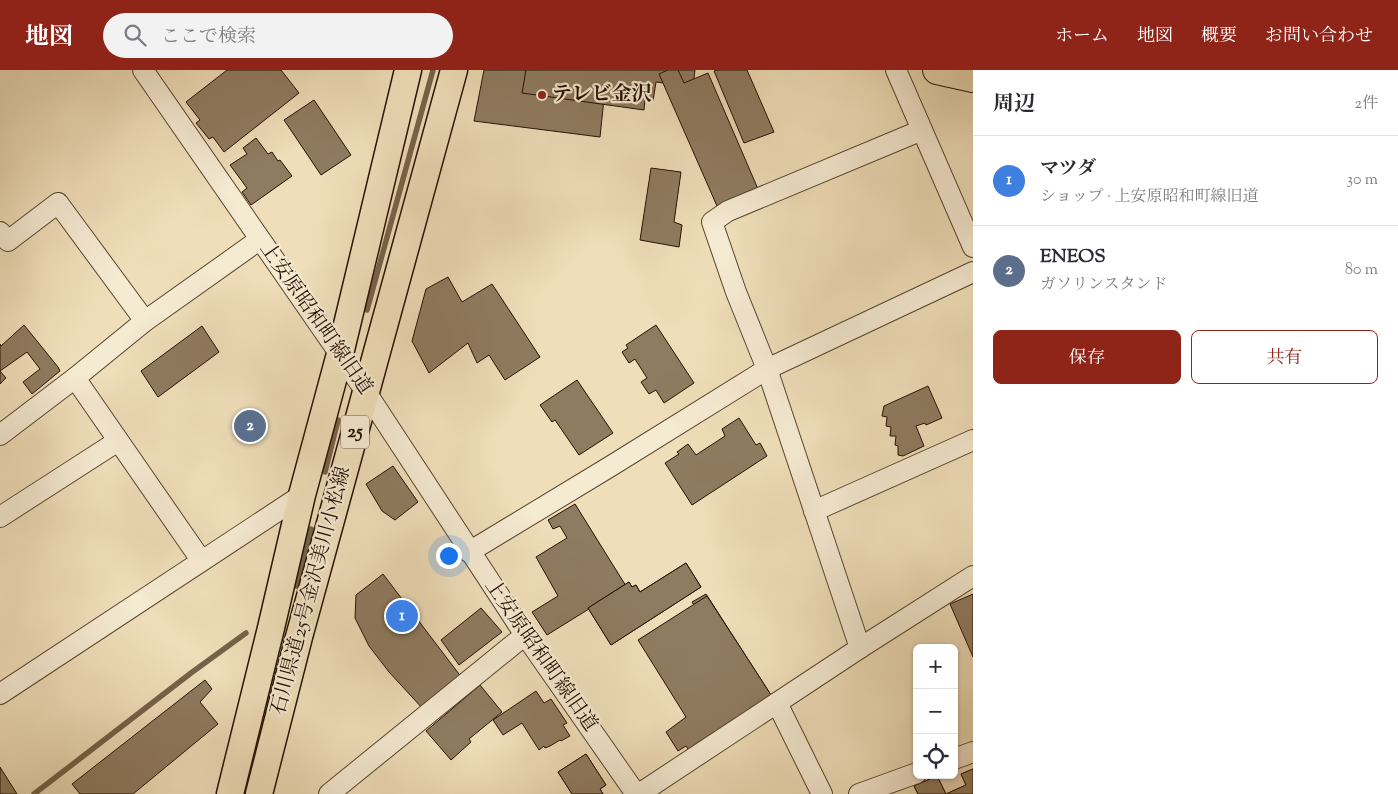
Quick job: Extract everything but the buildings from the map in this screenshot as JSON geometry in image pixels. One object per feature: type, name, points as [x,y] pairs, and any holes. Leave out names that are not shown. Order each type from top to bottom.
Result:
[{"type":"highway","points":[[937,70],[973,78]]},
{"type":"main road","name":"石川県道25号金沢美川小松線","points":[[230,794],[302,495],[340,354],[408,70]]},
{"type":"main road","name":"石川県道25号金沢美川小松線","points":[[259,794],[302,628],[454,70]]},
{"type":"street","name":"上安原昭和町線旧道","points":[[142,70],[366,392],[524,635],[637,794]]},
{"type":"street","points":[[896,70],[973,247]]},
{"type":"street","points":[[860,648],[767,369],[736,292],[712,222],[728,211],[922,130]]},
{"type":"street","points":[[3,240],[58,203],[145,321]]},
{"type":"street","points":[[4,425],[75,378],[145,321],[259,240]]},
{"type":"street","points":[[469,552],[767,369],[973,272]]},
{"type":"street","points":[[75,378],[201,560]]},
{"type":"street","points":[[0,518],[118,440]]},
{"type":"street","points":[[814,511],[973,440]]},
{"type":"street","points":[[0,694],[302,495]]},
{"type":"street","points":[[637,794],[973,576]]},
{"type":"street","points":[[330,794],[524,635]]},
{"type":"street","points":[[777,703],[822,794]]},
{"type":"street","points":[[958,758],[973,752]]},
{"type":"street","points":[[859,794],[913,774]]},
{"type":"waterway","points":[[367,310],[433,70]]},
{"type":"waterway","points":[[325,472],[338,420]]},
{"type":"waterway","points":[[296,586],[311,529]]},
{"type":"waterway","points":[[34,794],[246,633]]},
{"type":"place","name":"テレビ金沢","points":[[542,95]]},
{"type":"place","name":"ENEOS","points":[[250,426]]},
{"type":"place","name":"マツダ","points":[[402,616]]}]
